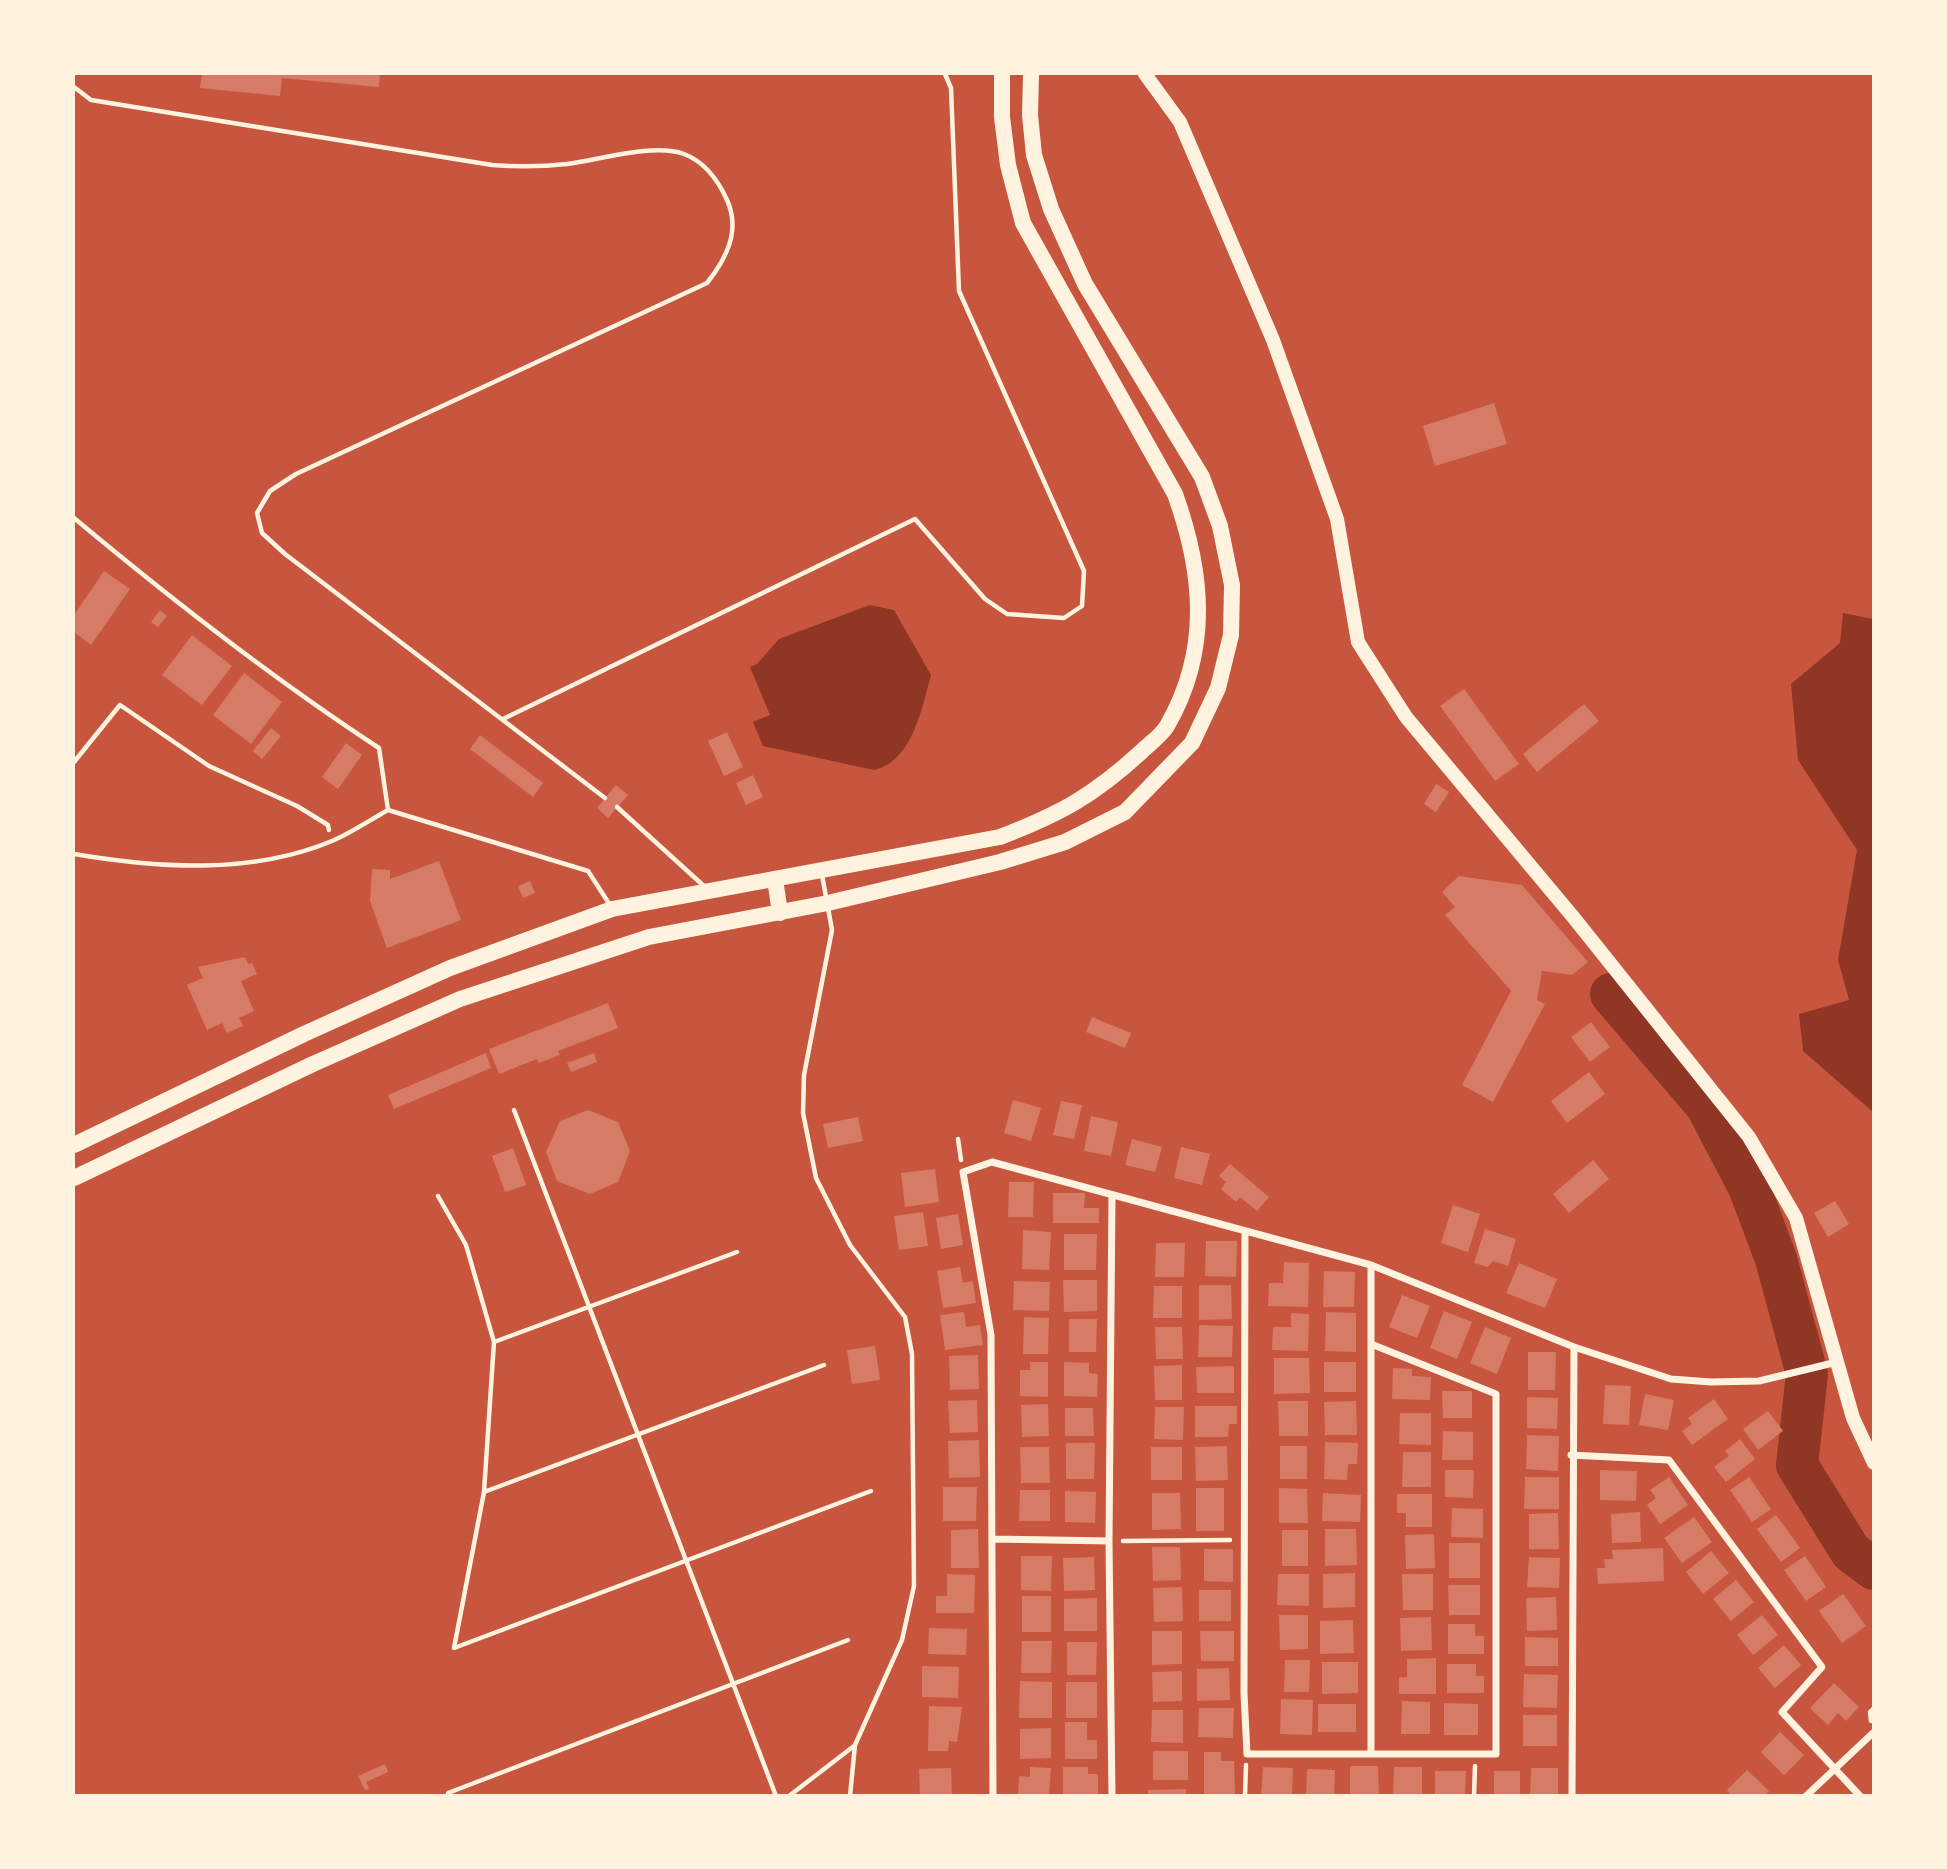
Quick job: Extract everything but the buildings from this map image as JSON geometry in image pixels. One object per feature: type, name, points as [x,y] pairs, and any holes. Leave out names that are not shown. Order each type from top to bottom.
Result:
[{"type":"main road","points":[[74,1145],[304,1034],[450,968],[612,909],[707,889],[775,880],[1000,837],[1054,817],[1103,787],[1166,728],[1188,679],[1198,630],[1199,588],[1189,535],[1175,494],[1023,223],[1008,165],[1002,117],[1002,74]]},
{"type":"main road","points":[[74,1178],[313,1064],[460,999],[649,937],[828,903],[1000,862],[1052,846],[1125,811],[1192,743],[1218,688],[1231,635],[1232,585],[1220,526],[1202,477],[1085,285],[1051,209],[1034,155],[1030,115],[1031,74]]},
{"type":"main road","points":[[1145,74],[1186,134],[1273,340],[1338,519],[1358,642],[1406,717],[1574,918],[1749,1137],[1796,1218],[1853,1418],[1874,1463]]},
{"type":"main road","points":[[775,880],[780,913]]},
{"type":"street","points":[[993,1796],[991,1335],[963,1172],[992,1162],[1371,1265],[1574,1347],[1671,1379],[1759,1381],[1837,1362]]},
{"type":"street","points":[[1112,1196],[1109,1541],[1112,1796]]},
{"type":"street","points":[[1245,1231],[1244,1539],[1247,1754],[1496,1754],[1496,1394],[1371,1344]]},
{"type":"street","points":[[1371,1265],[1371,1753]]},
{"type":"street","points":[[1572,1796],[1574,1347]]},
{"type":"street","points":[[1572,1455],[1669,1460],[1822,1667],[1782,1712],[1860,1796]]},
{"type":"street","points":[[993,1539],[1109,1541]]},
{"type":"street","points":[[1806,1796],[1874,1731]]},
{"type":"lane","points":[[503,719],[915,519],[985,599],[1007,614],[1064,618],[1082,606],[1084,571],[960,291],[951,88],[945,74]]},
{"type":"lane","points":[[74,87],[91,100],[492,165],[528,168],[660,151],[683,154],[707,168],[732,209],[732,238],[722,263],[707,283],[296,474],[270,491],[260,503],[257,513],[262,533],[285,554],[605,798]]},
{"type":"lane","points":[[74,518],[167,595],[325,713],[379,748],[388,810]]},
{"type":"lane","points":[[617,807],[707,889]]},
{"type":"lane","points":[[74,854],[140,865],[256,863],[331,841],[388,810],[426,824],[588,871],[612,909]]},
{"type":"lane","points":[[822,871],[831,930],[804,1075],[803,1113],[816,1178],[850,1245],[905,1317],[912,1354],[914,1587],[902,1640],[855,1745],[850,1796]]},
{"type":"lane","points":[[514,1110],[776,1796]]},
{"type":"lane","points":[[438,1196],[466,1245],[494,1342],[484,1492],[454,1648],[871,1491]]},
{"type":"lane","points":[[494,1342],[737,1252]]},
{"type":"lane","points":[[484,1492],[824,1365]]},
{"type":"lane","points":[[448,1793],[848,1640]]},
{"type":"lane","points":[[789,1796],[855,1745]]},
{"type":"path","points":[[74,762],[120,705],[209,766],[321,820],[328,825],[331,841]]},
{"type":"path","points":[[958,1139],[960,1154]]},
{"type":"path","points":[[1109,1541],[1244,1539]]},
{"type":"path","points":[[1245,1796],[1247,1754]]},
{"type":"path","points":[[1474,1796],[1475,1754]]},
{"type":"shaded area","points":[[870,605],[894,610],[931,675],[913,732],[898,756],[887,765],[874,770],[763,746],[753,722],[770,715],[750,667],[757,664],[779,639]]},
{"type":"shaded area","points":[[1843,613],[1873,619],[1873,1112],[1803,1051],[1799,1014],[1849,1000],[1838,960],[1857,850],[1798,760],[1791,684],[1840,643]]},
{"type":"waterway","points":[[1611,994],[1706,1105],[1749,1187],[1776,1259],[1807,1374],[1797,1465],[1851,1552],[1874,1569]]}]
